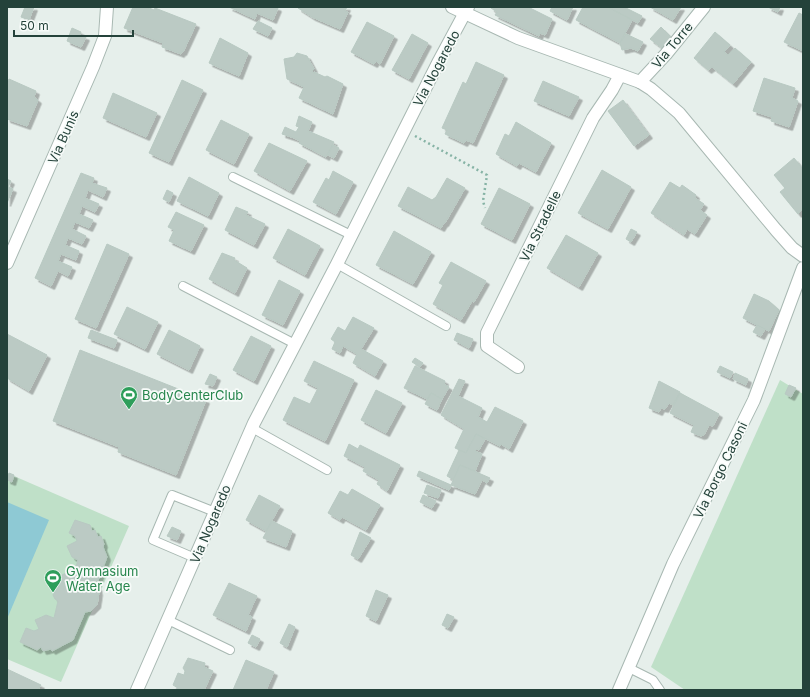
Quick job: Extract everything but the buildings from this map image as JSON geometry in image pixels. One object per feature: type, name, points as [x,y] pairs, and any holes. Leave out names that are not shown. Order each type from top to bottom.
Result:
[{"type":"street","name":"Via Bunis","points":[[7,263],[105,36],[107,7]]},
{"type":"street","points":[[452,7],[467,10],[518,38],[640,82],[651,89],[679,113],[776,230],[792,248],[803,256]]},
{"type":"street","name":"Via Torre","points":[[640,82],[666,54],[704,7]]},
{"type":"street","name":"Via Nogaredo","points":[[137,690],[252,428],[467,10]]},
{"type":"street","name":"Via Stradelle","points":[[518,368],[487,346],[487,333],[593,118],[612,90],[620,75]]},
{"type":"street","name":"Via Borgo Casoni","points":[[619,690],[673,564],[754,400],[803,268]]},
{"type":"lane","points":[[233,177],[351,235]]},
{"type":"lane","points":[[337,264],[446,326]]},
{"type":"lane","points":[[183,286],[295,344]]},
{"type":"lane","points":[[252,428],[327,470]]},
{"type":"lane","points":[[195,558],[153,540],[172,495],[215,512]]},
{"type":"lane","points":[[168,620],[230,650]]},
{"type":"lane","points":[[629,668],[653,680],[660,690]]},
{"type":"path","points":[[404,130],[487,175],[483,201],[485,208]]},
{"type":"green space","points":[[780,380],[803,394],[803,690],[685,690],[651,667]]},
{"type":"green space","name":"Gymnasium Water Age","points":[[7,473],[129,526],[61,682],[7,659]]},
{"type":"water","points":[[7,502],[49,520],[7,619]]},
{"type":"place","name":"BodyCenterClub","points":[[129,410]]},
{"type":"place","name":"Gymnasium Water Age","points":[[53,593]]}]
